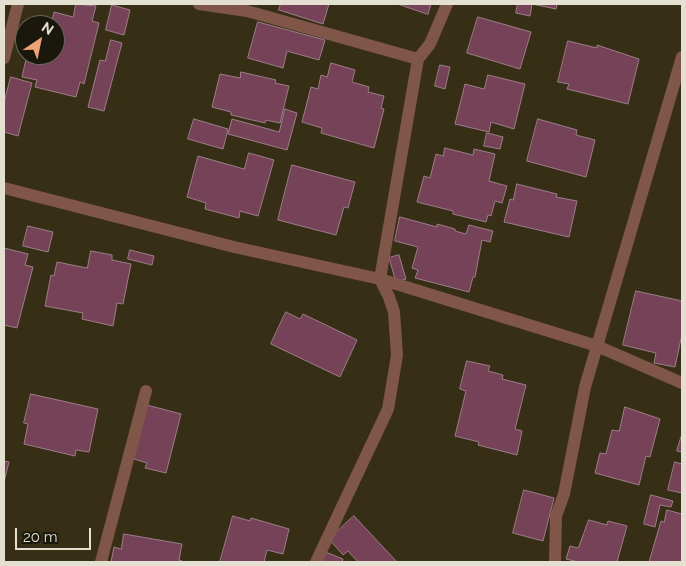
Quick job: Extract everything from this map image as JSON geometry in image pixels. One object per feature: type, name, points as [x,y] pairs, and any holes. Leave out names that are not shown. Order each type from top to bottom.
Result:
[{"type":"street","points":[[4,58],[18,4]]},
{"type":"street","points":[[199,4],[248,7],[418,59]]},
{"type":"street","points":[[316,562],[388,409],[397,355],[394,312],[390,297],[380,279],[418,59],[430,44],[447,4]]},
{"type":"street","points":[[555,562],[556,516],[564,494],[585,387],[682,57]]},
{"type":"street","points":[[4,188],[234,246],[380,279],[597,346],[682,383]]},
{"type":"street","points":[[101,562],[146,391]]},
{"type":"building","points":[[76,4],[96,6],[92,21],[99,23],[84,84],[80,82],[76,97],[35,87],[37,80],[22,77],[25,65],[65,65],[65,15],[53,15],[54,12],[73,17]]},
{"type":"building","points":[[281,4],[329,4],[323,24],[279,10]]},
{"type":"building","points":[[398,4],[431,4],[428,14]]},
{"type":"building","points":[[518,4],[532,4],[530,16],[516,13]]},
{"type":"building","points":[[532,4],[557,4],[556,9]]},
{"type":"building","points":[[112,5],[130,10],[124,35],[106,30]]},
{"type":"building","points":[[478,17],[531,32],[520,69],[467,53]]},
{"type":"building","points":[[258,22],[325,40],[319,60],[287,51],[283,68],[248,58]]},
{"type":"building","points":[[111,40],[122,43],[104,111],[88,107],[100,60],[105,61]]},
{"type":"building","points":[[568,41],[597,48],[597,45],[639,59],[628,104],[567,89],[569,84],[558,82]]},
{"type":"building","points":[[331,63],[355,70],[352,82],[369,87],[368,92],[384,96],[381,108],[384,109],[374,148],[321,133],[322,128],[302,122],[311,87],[318,89],[321,75],[327,77]]},
{"type":"building","points":[[440,65],[450,67],[445,89],[435,86]]},
{"type":"building","points":[[241,72],[276,80],[275,83],[289,86],[280,123],[266,120],[265,123],[231,115],[231,112],[212,107],[220,74],[240,78]]},
{"type":"building","points":[[488,75],[525,84],[514,129],[491,122],[489,132],[455,124],[465,84],[484,89]]},
{"type":"building","points":[[11,77],[32,83],[18,136],[4,132],[4,103]]},
{"type":"building","points":[[285,109],[297,113],[287,150],[228,134],[232,119],[279,132]]},
{"type":"building","points":[[194,119],[228,129],[223,149],[188,139]]},
{"type":"building","points":[[538,119],[577,130],[576,135],[595,140],[586,177],[527,161]]},
{"type":"building","points":[[487,133],[503,137],[500,149],[484,146]]},
{"type":"building","points":[[445,148],[473,155],[474,149],[495,154],[489,181],[507,186],[502,203],[495,201],[491,216],[488,215],[486,222],[453,214],[453,211],[417,202],[424,176],[430,178],[436,154],[443,156]]},
{"type":"building","points":[[249,153],[274,160],[258,216],[240,211],[239,218],[205,209],[206,203],[187,197],[198,156],[244,169]]},
{"type":"building","points":[[292,165],[355,182],[348,208],[344,207],[336,235],[278,220]]},
{"type":"building","points":[[517,184],[557,194],[556,197],[577,201],[569,237],[504,222],[510,199],[513,200]]},
{"type":"building","points":[[400,217],[437,227],[437,224],[466,234],[469,225],[493,231],[490,242],[482,240],[475,277],[473,277],[469,292],[415,278],[418,270],[412,268],[418,247],[395,241]]},
{"type":"building","points":[[28,226],[53,232],[48,252],[23,246]]},
{"type":"building","points":[[4,248],[28,254],[25,265],[33,267],[17,328],[4,325]]},
{"type":"building","points":[[130,250],[154,256],[152,265],[128,259]]},
{"type":"building","points":[[91,251],[112,255],[112,260],[131,264],[123,304],[117,303],[113,326],[82,319],[83,313],[45,306],[51,275],[54,276],[57,262],[87,268]]},
{"type":"building","points":[[399,255],[406,279],[396,282],[389,258]]},
{"type":"building","points":[[636,291],[682,301],[682,334],[675,367],[654,363],[656,353],[623,345]]},
{"type":"building","points":[[286,312],[300,319],[303,314],[357,340],[340,377],[271,344]]},
{"type":"building","points":[[467,361],[490,366],[488,371],[503,375],[502,379],[526,385],[515,429],[522,431],[517,455],[478,445],[479,442],[455,436],[466,391],[460,389]]},
{"type":"building","points":[[31,394],[98,409],[89,452],[76,450],[75,456],[24,444],[28,424],[24,423]]},
{"type":"building","points":[[147,405],[181,414],[166,473],[145,468],[147,463],[134,459]]},
{"type":"building","points":[[625,407],[660,419],[650,457],[646,456],[639,485],[595,473],[600,453],[606,454],[612,430],[619,431]]},
{"type":"building","points":[[682,434],[682,452],[677,451]]},
{"type":"building","points":[[4,461],[9,462],[4,482]]},
{"type":"building","points":[[675,462],[682,464],[682,493],[668,490]]},
{"type":"building","points":[[524,490],[554,498],[543,541],[513,533]]},
{"type":"building","points":[[651,495],[673,501],[671,507],[660,505],[655,527],[644,524]]},
{"type":"building","points":[[667,510],[682,514],[682,562],[649,562],[661,521],[664,522]]},
{"type":"building","points":[[233,516],[250,521],[251,518],[289,529],[283,554],[267,550],[264,562],[220,562]]},
{"type":"building","points":[[354,516],[397,562],[358,562],[348,551],[343,555],[329,539]]},
{"type":"building","points":[[589,520],[607,525],[608,521],[627,526],[617,562],[579,562],[566,559],[570,546],[578,548]]},
{"type":"building","points":[[124,534],[182,544],[179,560],[184,562],[111,562],[114,547],[121,549]]},
{"type":"building","points":[[323,551],[343,559],[342,562],[320,562]]}]
